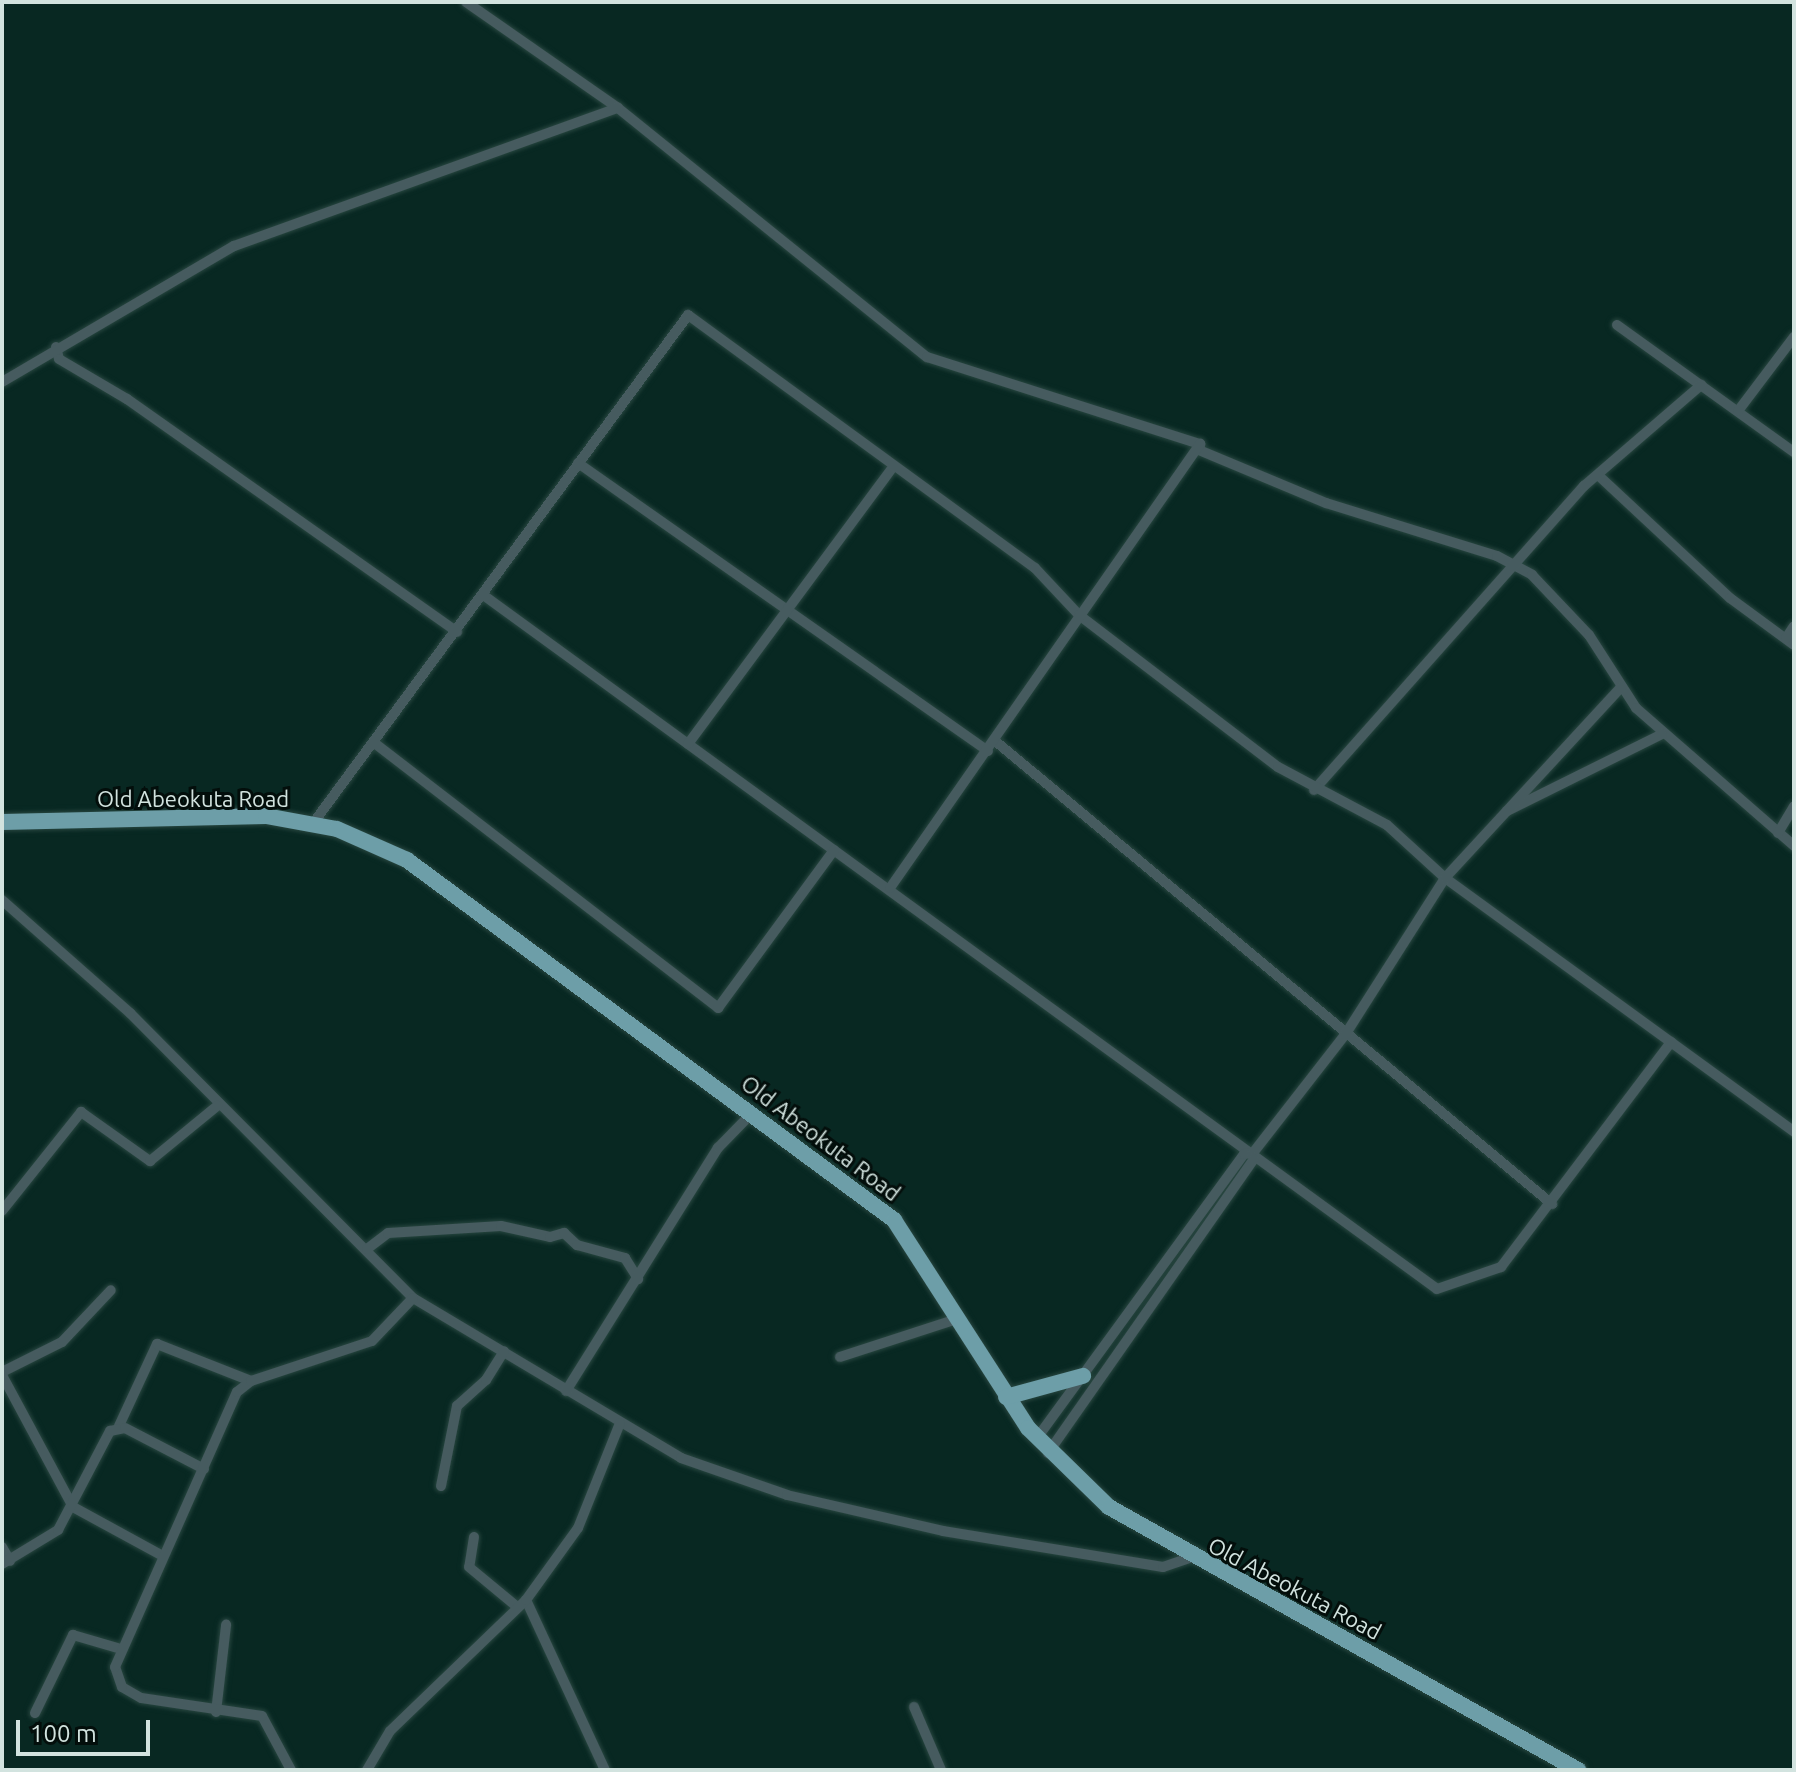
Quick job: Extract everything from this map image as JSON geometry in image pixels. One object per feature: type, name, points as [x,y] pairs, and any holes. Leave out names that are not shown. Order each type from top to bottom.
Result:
[{"type":"highway","name":"Old Abeokuta Road","points":[[2,822],[240,816],[314,822],[407,860],[894,1220],[962,1318],[1006,1397],[1048,1453],[1109,1507],[1192,1557],[1578,1770]]},
{"type":"highway","points":[[1006,1397],[1089,1382]]},
{"type":"street","points":[[466,2],[618,108],[927,357],[1200,444]]},
{"type":"street","points":[[2,382],[56,347],[234,246],[618,108]]},
{"type":"street","points":[[314,822],[377,745],[688,315],[891,470],[1035,568],[1079,615],[1314,790],[1387,825],[1445,878],[1794,1132]]},
{"type":"street","points":[[1617,325],[1794,452]]},
{"type":"street","points":[[1738,411],[1794,337]]},
{"type":"street","points":[[56,347],[59,359],[127,399],[457,632]]},
{"type":"street","points":[[1314,790],[1598,475],[1701,385]]},
{"type":"street","points":[[1200,444],[1199,450],[1326,503],[1515,565],[1577,620],[1621,687],[1662,734],[1794,846]]},
{"type":"street","points":[[890,888],[1200,444]]},
{"type":"street","points":[[578,463],[988,751]]},
{"type":"street","points":[[688,744],[891,470]]},
{"type":"street","points":[[1598,475],[1718,588],[1790,642],[1794,626]]},
{"type":"street","points":[[486,597],[890,888],[1251,1157],[1437,1289],[1501,1267],[1552,1204],[1671,1042]]},
{"type":"street","points":[[1048,1453],[1089,1382],[1251,1157],[1345,1035],[1445,878],[1499,815],[1621,687]]},
{"type":"street","points":[[1499,815],[1662,734]]},
{"type":"street","points":[[994,740],[1345,1035],[1552,1204]]},
{"type":"street","points":[[377,745],[718,1008],[834,850]]},
{"type":"street","points":[[1778,833],[1794,806]]},
{"type":"street","points":[[2,900],[110,994],[346,1239],[367,1249],[413,1298],[681,1458],[864,1515],[1163,1567],[1192,1557]]},
{"type":"street","points":[[2,1211],[81,1112],[150,1161],[217,1106]]},
{"type":"street","points":[[566,1391],[718,1148],[752,1113]]},
{"type":"street","points":[[1037,1438],[1089,1382],[1251,1157]]},
{"type":"street","points":[[367,1249],[388,1233],[501,1226],[550,1237],[564,1233],[577,1245],[625,1258],[638,1279]]},
{"type":"street","points":[[111,1290],[62,1342],[2,1373],[73,1507],[161,1555]]},
{"type":"street","points":[[291,1770],[262,1716],[216,1712],[130,1692],[115,1679],[121,1649],[233,1400],[251,1381],[372,1341],[413,1298]]},
{"type":"street","points":[[840,1357],[962,1318]]},
{"type":"street","points":[[2,1547],[6,1563],[49,1540],[73,1507],[110,1431],[118,1428],[157,1344],[251,1381]]},
{"type":"street","points":[[441,1486],[457,1406],[486,1380],[504,1351]]},
{"type":"street","points":[[367,1770],[390,1731],[521,1603],[585,1515],[620,1423]]},
{"type":"street","points":[[118,1428],[204,1469]]},
{"type":"street","points":[[474,1537],[469,1567],[521,1603],[605,1770]]},
{"type":"street","points":[[216,1712],[226,1625]]},
{"type":"street","points":[[35,1713],[73,1635],[121,1649]]},
{"type":"street","points":[[914,1707],[941,1770]]}]
